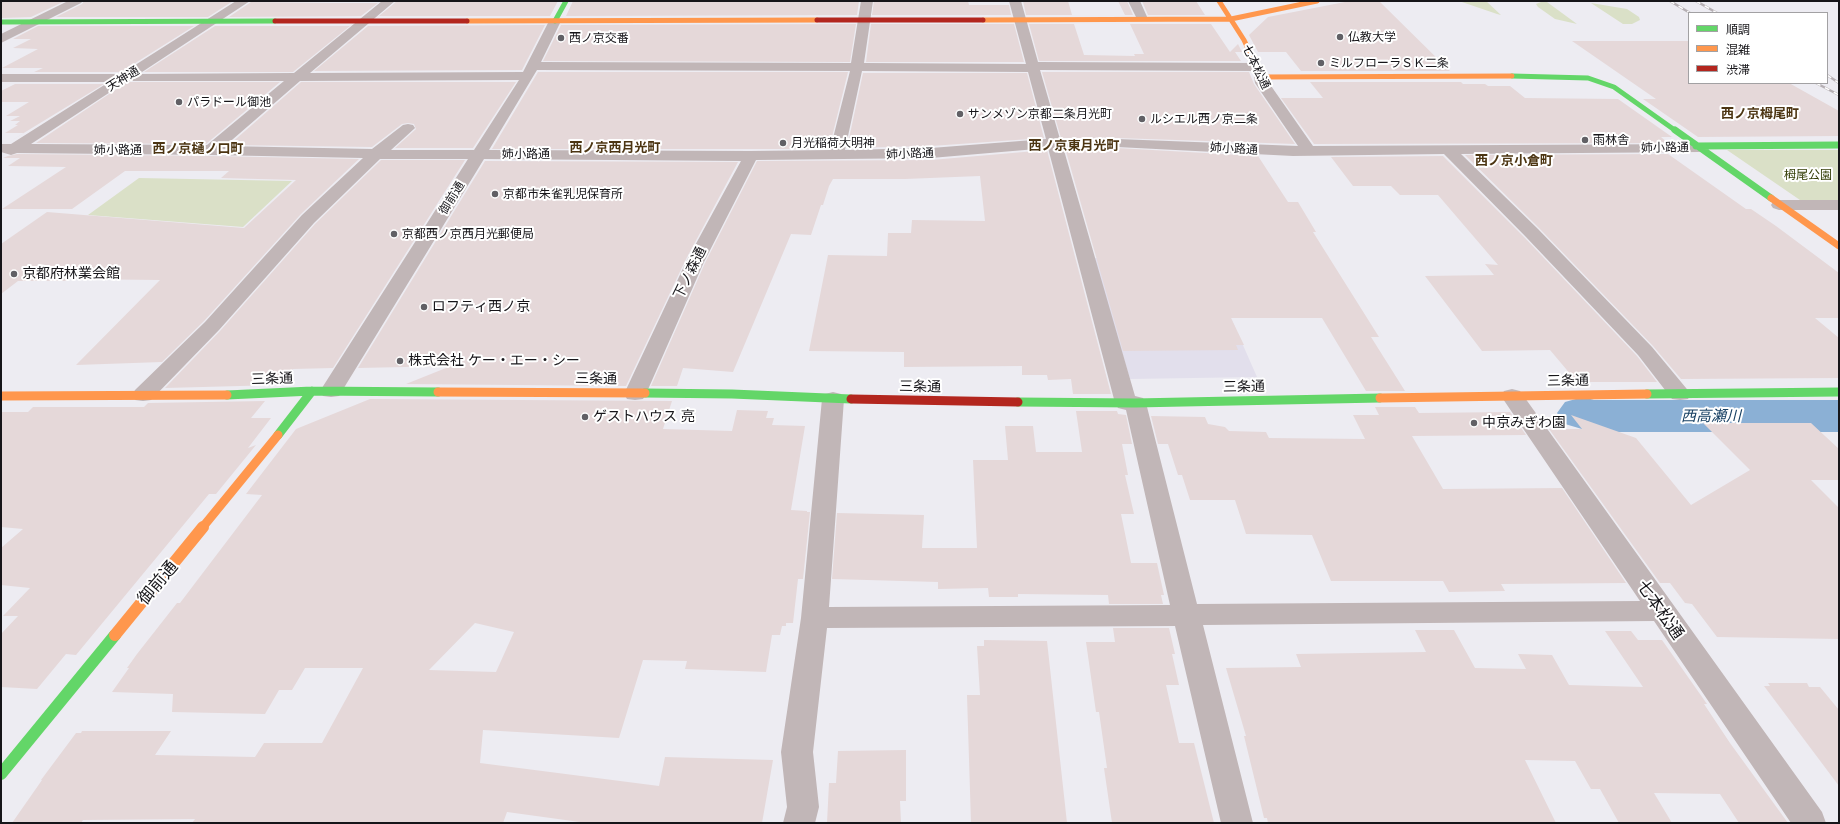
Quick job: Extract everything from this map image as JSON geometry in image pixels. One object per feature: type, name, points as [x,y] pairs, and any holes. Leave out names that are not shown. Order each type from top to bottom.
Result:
[{"type":"street","points":[[1,39],[77,1]]},
{"type":"street","name":"天神通","points":[[5,151],[126,77],[244,1]]},
{"type":"street","points":[[211,150],[389,1]]},
{"type":"street","name":"御前通","points":[[331,391],[531,71],[566,1]]},
{"type":"street","points":[[1015,1],[1054,143],[1131,403],[1187,615],[1237,823]]},
{"type":"street","points":[[1134,1],[1141,15]]},
{"type":"street","name":"七本松通","points":[[1219,1],[1229,15],[1259,72],[1262,83],[1309,151]]},
{"type":"street","points":[[1229,15],[1282,1]]},
{"type":"street","points":[[1,16],[217,18],[557,17],[866,11],[1019,16],[1229,15],[1317,1]]},
{"type":"street","points":[[836,156],[857,67],[866,11]]},
{"type":"street","points":[[1,22],[217,18]]},
{"type":"street","points":[[1,78],[857,67],[1034,67],[1548,76],[1588,78],[1614,88],[1839,246]]},
{"type":"street","points":[[143,395],[212,326],[308,219],[376,154],[408,128]]},
{"type":"street","name":"姉小路通","points":[[5,151],[211,150],[479,155],[836,156],[967,152],[1054,143],[1117,143],[1309,151],[1839,145]]},
{"type":"street","points":[[1448,150],[1532,233],[1645,351],[1680,394]]},
{"type":"street","name":"下ノ森通","points":[[635,394],[695,262],[751,156]]},
{"type":"street","points":[[1779,205],[1839,205]]},
{"type":"street","name":"御前通","points":[[1,774],[245,477],[312,391]]},
{"type":"street","name":"三条通","points":[[1,396],[222,395],[331,391],[732,394],[833,399],[1131,403],[1839,392]]},
{"type":"street","name":"七本松通","points":[[1512,396],[1660,611],[1810,823]]},
{"type":"street","points":[[799,823],[803,807],[797,752],[815,618],[833,399]]},
{"type":"street","points":[[815,618],[1660,611]]},
{"type":"shaded area","points":[[1195,236],[1257,377],[1130,379],[1094,258],[1132,258]]},
{"type":"green space","points":[[1459,1],[1486,1],[1501,15],[1497,14]]},
{"type":"green space","points":[[1547,2],[1577,24],[1555,19],[1538,7],[1536,4]]},
{"type":"green space","points":[[1591,3],[1627,9],[1639,17],[1640,20],[1632,24],[1623,24]]},
{"type":"green space","name":"栂尾公園","points":[[1727,150],[1839,150],[1839,200],[1800,200]]},
{"type":"green space","points":[[139,178],[292,181],[243,227],[88,215]]},
{"type":"building","points":[[1,1],[65,1],[31,17],[1,18]]},
{"type":"building","points":[[84,1],[233,1],[208,17],[56,17],[82,4]]},
{"type":"building","points":[[397,1],[558,1],[550,16],[379,16]]},
{"type":"building","points":[[573,1],[859,1],[857,15],[566,16]]},
{"type":"building","points":[[874,1],[968,1],[969,5],[1009,5],[1011,15],[872,15]]},
{"type":"building","points":[[1023,1],[1068,1],[1072,15],[1026,15]]},
{"type":"building","points":[[1118,1],[1127,1],[1133,15],[1125,15]]},
{"type":"building","points":[[1142,1],[1196,1],[1205,15],[1148,15]]},
{"type":"building","name":"仏教大学","points":[[1350,1],[1379,1],[1450,71],[1301,71],[1286,52],[1258,52],[1249,35],[1268,17]]},
{"type":"building","points":[[251,2],[378,3],[361,16],[229,17]]},
{"type":"building","points":[[856,24],[850,62],[543,61],[561,25]]},
{"type":"building","points":[[871,24],[1014,24],[1024,62],[866,62]]},
{"type":"building","points":[[1029,24],[1074,24],[1084,55],[1135,56],[1134,54],[1144,54],[1130,24],[1211,24],[1230,52],[1238,44],[1242,52],[1235,52],[1241,61],[1039,61]]},
{"type":"building","points":[[545,25],[522,70],[314,71],[368,26]]},
{"type":"building","points":[[38,26],[194,26],[121,72],[34,72],[43,68],[2,68],[38,49],[13,48],[31,39],[13,39]]},
{"type":"building","points":[[215,26],[350,26],[293,72],[144,72]]},
{"type":"building","points":[[1572,41],[1688,41],[1688,84],[1791,84],[1839,111],[1839,136],[1698,137],[1643,99],[1656,99]]},
{"type":"building","points":[[538,72],[848,72],[829,149],[492,149]]},
{"type":"building","points":[[1042,72],[1249,72],[1254,84],[1295,144],[1117,138],[1061,138]]},
{"type":"building","points":[[863,73],[1027,73],[1044,138],[931,146],[847,148]]},
{"type":"building","points":[[127,82],[280,82],[206,144],[36,143]]},
{"type":"building","points":[[301,82],[516,82],[473,148],[395,148],[416,129],[414,124],[408,123],[402,124],[372,147],[229,145]]},
{"type":"building","points":[[1310,82],[1461,82],[1463,84],[1510,86],[1525,98],[1618,99],[1672,137],[1661,137],[1668,143],[1314,144],[1281,98],[1323,98]]},
{"type":"building","points":[[15,84],[104,84],[24,133],[5,133],[18,125],[15,125],[20,121],[10,121],[20,116],[6,116],[29,102],[1,102],[1,91]]},
{"type":"building","points":[[1065,148],[1117,148],[1258,156],[1288,202],[1298,202],[1316,232],[1313,232],[1379,337],[1371,337],[1405,391],[1366,391],[1322,318],[1231,318],[1244,345],[1236,345],[1238,350],[1123,351]]},
{"type":"building","points":[[1047,150],[1111,394],[1073,394],[1071,379],[1048,380],[1047,375],[1022,375],[1022,366],[904,367],[904,352],[809,351],[828,255],[887,256],[888,233],[911,233],[912,220],[985,221],[980,176],[905,179],[833,179],[829,186],[823,205],[821,205],[811,235],[791,234],[733,372],[683,368],[677,386],[651,386],[705,263],[757,161],[931,160]]},
{"type":"building","points":[[17,154],[359,159],[301,214],[204,321],[162,362],[76,365],[160,280],[70,279],[67,281],[18,281],[1,294],[1,244],[47,212],[244,228],[296,180],[221,178],[229,171],[125,171],[72,209],[2,209],[66,167],[8,166],[20,158],[3,158]]},
{"type":"building","points":[[1668,154],[1746,209],[1751,209],[1776,226],[1839,273],[1839,318],[1815,318],[1839,338],[1839,378],[1681,379],[1653,346],[1539,228],[1465,155]]},
{"type":"building","points":[[1443,156],[1525,238],[1637,356],[1657,382],[1577,382],[1550,350],[1482,351],[1425,276],[1494,275],[1485,264],[1498,265],[1438,195],[1400,195],[1391,186],[1353,186],[1331,157]]},
{"type":"building","points":[[381,160],[465,160],[333,368],[293,369],[278,385],[165,388],[220,331],[315,224]]},
{"type":"building","points":[[485,161],[738,162],[685,261],[626,386],[406,384],[451,366],[358,368]]},
{"type":"building","points":[[370,399],[672,401],[663,429],[732,431],[737,410],[768,411],[766,418],[774,418],[772,425],[805,426],[791,510],[810,512],[803,579],[798,579],[793,623],[786,623],[786,626],[782,626],[780,635],[772,635],[766,672],[685,669],[687,661],[643,660],[619,738],[483,730],[480,763],[659,786],[665,757],[773,760],[762,823],[587,823],[507,812],[503,823],[192,823],[195,819],[83,820],[81,823],[12,823],[41,780],[76,733],[81,733],[82,731],[171,731],[155,755],[255,757],[264,743],[322,743],[363,668],[305,668],[292,690],[279,690],[265,714],[172,712],[173,694],[112,692],[137,654],[177,603],[180,603],[262,495],[246,494],[296,429]],"holes":[[[475,623],[514,632],[496,672],[429,670]]]},
{"type":"building","points":[[265,401],[251,418],[271,418],[248,448],[256,445],[216,494],[209,494],[76,655],[66,654],[37,689],[1,687],[1,634],[18,616],[3,616],[30,588],[1,585],[1,548],[23,529],[1,527],[1,412],[28,412],[33,407],[144,407],[148,403]]},
{"type":"building","points":[[1375,407],[1415,407],[1419,413],[1510,412],[1526,435],[1412,436],[1443,489],[1562,488],[1626,583],[1501,584],[1505,591],[1449,592],[1443,581],[1331,581],[1312,535],[1246,534],[1235,500],[1190,500],[1182,475],[1178,475],[1168,444],[1158,444],[1151,416],[1205,417],[1208,424],[1225,427],[1229,431],[1266,432],[1269,438],[1365,439],[1353,415],[1379,415]]},
{"type":"building","points":[[1076,411],[1117,411],[1118,414],[1126,415],[1132,444],[1122,444],[1128,475],[1125,475],[1134,514],[1121,514],[1131,563],[1157,563],[1164,595],[1161,595],[1163,604],[1109,604],[1108,595],[1018,594],[1018,597],[989,597],[988,588],[938,589],[938,582],[832,579],[837,513],[924,515],[922,548],[977,548],[973,460],[1008,460],[1005,426],[1033,426],[1036,452],[1082,452]]},
{"type":"building","points":[[1571,415],[1636,438],[1691,505],[1750,470],[1703,423],[1811,423],[1839,449],[1839,480],[1811,480],[1839,508],[1839,639],[1717,637],[1692,604],[1685,603],[1670,583],[1660,583],[1549,429],[1582,429]]},
{"type":"building","points":[[1113,628],[1169,628],[1175,654],[1172,654],[1179,685],[1166,685],[1179,743],[1194,743],[1214,823],[1112,823],[1104,768],[1107,768],[1099,712],[1096,712],[1086,642],[1115,642]]},
{"type":"building","points":[[1415,630],[1454,630],[1475,668],[1526,669],[1518,654],[1552,655],[1569,685],[1643,687],[1605,631],[1631,631],[1638,640],[1662,640],[1707,704],[1704,704],[1730,743],[1788,823],[1739,823],[1720,794],[1654,793],[1672,823],[1619,823],[1600,789],[1591,789],[1575,761],[1525,760],[1556,823],[1268,823],[1267,818],[1264,818],[1244,736],[1246,736],[1226,668],[1301,667],[1296,654],[1426,652]]},
{"type":"building","points":[[984,640],[1047,641],[1067,823],[971,823],[967,695],[980,695],[977,646],[984,646]]},
{"type":"building","points":[[1768,683],[1807,683],[1809,687],[1820,687],[1839,710],[1839,786],[1764,686],[1770,686]]},
{"type":"building","points":[[906,750],[906,801],[900,801],[901,823],[827,823],[829,783],[836,783],[838,751]]},
{"type":"waterway","name":"西高瀬川","points":[[1583,413],[1592,416],[1839,416]]},
{"type":"railway","points":[[1670,1],[1688,12]]},
{"type":"railway","points":[[1696,1],[1715,12]]},
{"type":"railway","points":[[1828,76],[1839,83]]},
{"type":"railway","points":[[1818,84],[1839,95]]},
{"type":"traffic: fast","points":[[555,21],[566,1]]},
{"type":"traffic: fast","points":[[1,22],[275,21]]},
{"type":"traffic: fast","points":[[1512,76],[1588,78],[1614,87],[1771,198]]},
{"type":"traffic: fast","points":[[1696,146],[1839,145]]},
{"type":"traffic: fast","points":[[227,395],[312,391],[438,392]]},
{"type":"traffic: fast","points":[[278,435],[312,391]]},
{"type":"traffic: fast","points":[[1647,394],[1839,392]]},
{"type":"traffic: fast","points":[[645,393],[732,394],[851,399]]},
{"type":"traffic: fast","points":[[1018,402],[1135,403],[1380,398]]},
{"type":"traffic: fast","points":[[1,774],[115,635]]},
{"type":"traffic: slow","points":[[1219,1],[1244,40],[1261,77],[1512,76]]},
{"type":"traffic: slow","points":[[983,20],[1231,19],[1317,1]]},
{"type":"traffic: slow","points":[[467,21],[817,20]]},
{"type":"traffic: slow","points":[[1771,198],[1839,246]]},
{"type":"traffic: slow","points":[[438,392],[645,393]]},
{"type":"traffic: slow","points":[[1380,398],[1647,394]]},
{"type":"traffic: slow","points":[[1,396],[227,395]]},
{"type":"traffic: slow","points":[[115,635],[278,435]]},
{"type":"traffic: jam","points":[[817,20],[983,20]]},
{"type":"traffic: jam","points":[[275,21],[467,21]]},
{"type":"traffic: jam","points":[[851,399],[1018,402]]},
{"type":"place","name":"仏教大学","points":[[1340,37]]},
{"type":"place","name":"西ノ京交番","points":[[561,38]]},
{"type":"place","name":"ミルフローラＳＫ二条","points":[[1321,63]]},
{"type":"place","name":"パラドール御池","points":[[179,102]]},
{"type":"place","name":"サンメゾン京都二条月光町","points":[[960,114]]},
{"type":"place","name":"ルシエル西ノ京二条","points":[[1142,119]]},
{"type":"place","name":"雨林舎","points":[[1585,140]]},
{"type":"place","name":"月光稲荷大明神","points":[[783,143]]},
{"type":"place","name":"京都市朱雀乳児保育所","points":[[495,194]]},
{"type":"place","name":"京都西ノ京西月光郵便局","points":[[394,234]]},
{"type":"place","name":"京都府林業会館","points":[[14,274]]},
{"type":"place","name":"ロフティ西ノ京","points":[[424,307]]},
{"type":"place","name":"株式会社 ケー・エー・シー","points":[[400,361]]},
{"type":"place","name":"ゲストハウス 亮","points":[[585,417]]},
{"type":"place","name":"中京みぎわ園","points":[[1474,423]]},
{"type":"district","name":"西ノ京栂尾町","points":[[1760,114]]},
{"type":"district","name":"西ノ京東月光町","points":[[1074,146]]},
{"type":"district","name":"西ノ京西月光町","points":[[615,148]]},
{"type":"district","name":"西ノ京樋ノ口町","points":[[198,149]]},
{"type":"district","name":"西ノ京小倉町","points":[[1514,161]]}]
